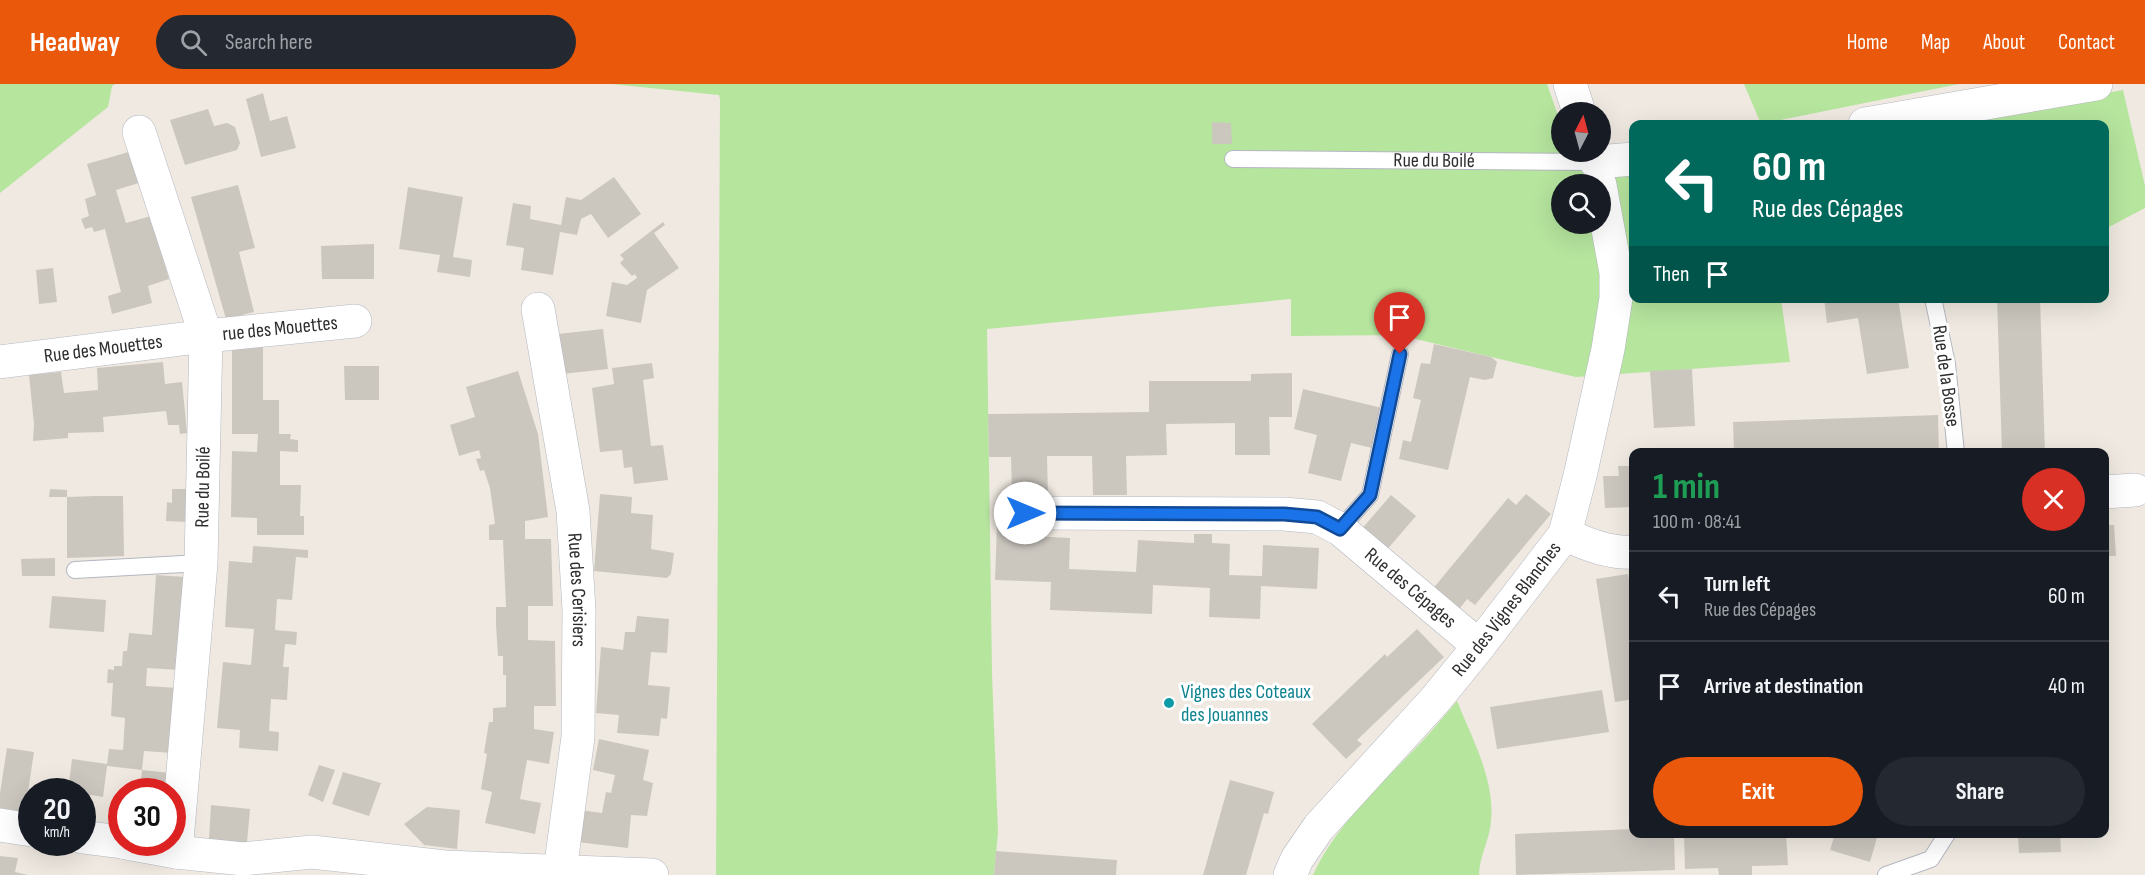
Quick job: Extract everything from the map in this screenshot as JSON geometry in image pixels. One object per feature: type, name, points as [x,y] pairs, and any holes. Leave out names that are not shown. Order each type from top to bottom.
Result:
[{"type":"street","points":[[1570,84],[1576,102]]},
{"type":"street","points":[[1888,120],[2096,84]]},
{"type":"street","name":"Rue du Boilé","points":[[139,132],[206,336],[201,563],[167,858]]},
{"type":"street","name":"Rue du Boilé","points":[[1597,171],[1629,161]]},
{"type":"street","name":"Rue des Vignes Blanches","points":[[1290,875],[1297,859],[1319,827],[1381,761],[1479,646],[1565,534],[1583,465],[1608,349],[1616,298],[1616,273],[1597,171]]},
{"type":"street","name":"Rue des Cerisiers","points":[[538,309],[573,511],[579,610],[578,737],[560,871]]},
{"type":"street","name":"rue des Mouettes","points":[[206,336],[355,321]]},
{"type":"street","name":"Rue des Mouettes","points":[[0,362],[206,336]]},
{"type":"street","name":"Rue des Cépages","points":[[1025,513],[1284,514],[1317,517],[1340,529],[1479,646]]},
{"type":"street","points":[[1565,534],[1623,553],[1629,552]]},
{"type":"street","points":[[0,825],[18,828]]},
{"type":"street","points":[[167,858],[243,859],[312,852],[445,867],[652,875]]},
{"type":"lane","name":"Rue du Boilé","points":[[1233,159],[1597,171]]},
{"type":"lane","name":"Rue de la Bosse","points":[[1934,303],[1947,364],[1955,448]]},
{"type":"lane","points":[[1340,529],[1370,495],[1400,354]]},
{"type":"lane","points":[[75,570],[201,563]]},
{"type":"lane","points":[[1886,875],[1931,859],[1944,838]]},
{"type":"green space","points":[[0,84],[115,84],[112,86],[108,107],[0,193]]},
{"type":"green space","points":[[611,84],[1547,84],[1553,102],[1551,102],[1551,162],[1575,162],[1577,168],[1629,165],[1629,303],[1782,303],[1790,362],[1576,377],[1399,335],[1291,336],[1291,299],[987,329],[992,673],[998,833],[994,875],[716,875],[720,99],[719,95]]},
{"type":"green space","points":[[1744,84],[1959,84],[1781,120],[1759,120]]},
{"type":"green space","points":[[2123,90],[2145,186],[2145,208],[2109,227],[2109,120],[1956,120]]},
{"type":"green space","points":[[1457,701],[1481,760],[1489,790],[1491,821],[1479,875],[1313,875],[1343,826]]},
{"type":"building","points":[[263,93],[270,121],[287,116],[296,148],[261,157],[246,99]]},
{"type":"building","points":[[208,109],[214,126],[227,123],[235,127],[240,143],[237,150],[185,165],[170,120]]},
{"type":"building","points":[[1212,122],[1231,123],[1232,144],[1212,144]]},
{"type":"building","points":[[132,151],[142,182],[116,190],[126,223],[151,216],[169,279],[148,286],[152,303],[112,314],[108,296],[121,292],[105,229],[94,232],[92,227],[85,229],[81,219],[89,216],[85,199],[96,195],[87,164]]},
{"type":"building","points":[[614,177],[641,214],[608,238],[591,214],[581,219],[577,235],[560,232],[553,275],[521,270],[524,248],[506,245],[513,203],[531,206],[530,219],[561,225],[566,197],[581,200]]},
{"type":"building","points":[[238,185],[255,248],[239,252],[254,312],[226,319],[191,197]]},
{"type":"building","points":[[408,187],[463,197],[453,257],[472,260],[470,277],[437,272],[440,255],[399,249]]},
{"type":"building","points":[[663,222],[665,225],[654,233],[679,268],[647,290],[641,323],[606,316],[612,282],[627,285],[637,278],[635,274],[632,276],[620,263],[624,259],[620,255]]},
{"type":"building","points":[[374,244],[374,279],[322,279],[321,246]]},
{"type":"building","points":[[53,268],[57,302],[39,304],[36,270]]},
{"type":"building","points":[[1825,303],[1899,303],[1909,368],[1867,374],[1858,318],[1827,323]]},
{"type":"building","points":[[1997,303],[2040,303],[2045,448],[2002,448]]},
{"type":"building","points":[[603,329],[608,369],[562,374],[558,334]]},
{"type":"building","points":[[232,340],[263,340],[263,400],[279,400],[279,434],[291,434],[290,439],[298,440],[298,452],[280,451],[280,485],[301,485],[300,516],[304,516],[304,535],[257,535],[257,518],[231,517],[232,451],[257,452],[258,434],[232,434]]},
{"type":"building","points":[[1434,344],[1491,357],[1497,362],[1493,378],[1485,380],[1470,377],[1448,470],[1399,459],[1403,440],[1411,442],[1421,400],[1413,398],[1421,363],[1430,364]]},
{"type":"building","points":[[163,362],[165,384],[182,382],[187,433],[180,434],[179,425],[168,425],[166,411],[103,417],[104,432],[68,433],[68,438],[33,441],[34,424],[29,375],[61,372],[64,393],[98,390],[97,368]]},
{"type":"building","points":[[652,363],[654,378],[643,380],[651,446],[663,445],[668,480],[634,484],[632,467],[624,468],[622,450],[600,452],[592,388],[614,384],[612,368]]},
{"type":"building","points":[[344,366],[379,366],[379,400],[345,400]]},
{"type":"building","points":[[1692,369],[1695,426],[1654,428],[1650,371]]},
{"type":"building","points":[[518,371],[538,434],[548,517],[525,521],[525,539],[551,539],[553,606],[528,606],[528,640],[555,641],[556,706],[534,706],[534,729],[554,732],[549,764],[527,760],[520,799],[541,803],[535,834],[485,823],[492,792],[481,789],[487,754],[484,753],[489,722],[493,722],[493,708],[506,707],[506,675],[503,675],[503,656],[498,656],[496,625],[496,607],[506,607],[503,540],[489,540],[489,525],[495,524],[490,488],[484,470],[480,471],[476,459],[481,458],[479,450],[459,456],[450,425],[475,417],[466,387]]},
{"type":"building","points":[[1292,373],[1292,417],[1269,417],[1270,455],[1235,455],[1235,423],[1166,424],[1167,455],[1126,456],[1127,495],[1093,495],[1092,456],[1047,456],[1048,496],[1012,495],[1011,457],[989,457],[988,414],[1149,412],[1149,381],[1251,381],[1251,374]]},
{"type":"building","points":[[1303,389],[1382,408],[1372,448],[1351,443],[1341,481],[1308,473],[1317,435],[1294,429]]},
{"type":"building","points":[[1938,415],[1939,448],[1734,448],[1733,422]]},
{"type":"building","points":[[1618,466],[1629,466],[1629,507],[1605,508],[1603,476],[1619,476]]},
{"type":"building","points":[[50,489],[67,490],[67,497],[49,497]]},
{"type":"building","points":[[172,489],[188,489],[187,522],[166,521],[167,502],[172,503]]},
{"type":"building","points":[[600,494],[632,497],[631,513],[653,515],[651,549],[674,553],[671,574],[667,578],[594,571]]},
{"type":"building","points":[[1526,494],[1551,514],[1475,605],[1467,599],[1457,612],[1431,591],[1508,498],[1516,505]]},
{"type":"building","points":[[1391,495],[1416,516],[1385,552],[1360,531]]},
{"type":"building","points":[[123,496],[124,556],[67,558],[67,497]]},
{"type":"building","points":[[2109,525],[2114,525],[2116,556],[2109,556]]},
{"type":"building","points":[[997,526],[1013,527],[1013,535],[1070,538],[1069,569],[1136,572],[1138,540],[1194,543],[1194,534],[1212,534],[1212,543],[1230,544],[1229,575],[1262,576],[1263,545],[1319,548],[1317,589],[1261,586],[1260,619],[1209,617],[1210,588],[1153,585],[1152,614],[1050,610],[1051,582],[995,580]]},
{"type":"building","points":[[253,546],[308,550],[308,558],[296,557],[292,600],[277,599],[275,630],[297,632],[296,645],[285,644],[283,667],[289,667],[287,700],[271,699],[269,731],[279,732],[278,751],[239,748],[240,730],[217,728],[223,662],[251,665],[254,629],[225,627],[229,561],[252,563]]},
{"type":"building","points":[[55,558],[55,576],[22,576],[21,559]]},
{"type":"building","points":[[1628,574],[1629,700],[1615,702],[1596,579]]},
{"type":"building","points":[[156,575],[185,577],[179,670],[147,668],[146,686],[178,688],[172,753],[144,751],[142,770],[107,766],[103,797],[96,796],[96,778],[70,778],[72,759],[107,764],[109,749],[123,750],[125,718],[111,716],[113,683],[107,683],[108,669],[114,670],[114,666],[122,666],[123,651],[127,651],[129,633],[152,635]]},
{"type":"building","points":[[52,596],[106,600],[104,632],[49,628]]},
{"type":"building","points":[[637,616],[669,619],[667,653],[651,652],[648,685],[670,687],[667,719],[661,718],[659,736],[617,733],[619,715],[596,713],[601,647],[623,650],[625,632],[635,632]]},
{"type":"building","points":[[1417,629],[1444,657],[1357,740],[1362,744],[1346,759],[1312,724],[1385,654],[1387,657]]},
{"type":"building","points":[[1602,690],[1609,732],[1497,749],[1490,707]]},
{"type":"building","points":[[599,739],[649,750],[643,780],[653,783],[647,816],[631,815],[628,848],[577,842],[580,810],[602,813],[606,792],[611,793],[615,775],[593,770]]},
{"type":"building","points":[[7,748],[34,752],[30,778],[18,778],[18,811],[0,808]]},
{"type":"building","points":[[319,765],[335,770],[323,802],[308,795]]},
{"type":"building","points":[[142,770],[171,773],[170,778],[141,778]]},
{"type":"building","points":[[343,772],[381,783],[369,816],[332,804]]},
{"type":"building","points":[[1230,780],[1274,792],[1268,814],[1264,813],[1246,875],[1203,875]]},
{"type":"building","points":[[211,805],[250,809],[247,843],[209,839]]},
{"type":"building","points":[[427,807],[460,810],[457,849],[424,845],[404,824]]},
{"type":"building","points":[[1629,829],[1629,838],[1674,838],[1675,870],[1516,875],[1515,834]]},
{"type":"building","points":[[1684,838],[1786,838],[1788,865],[1752,866],[1752,875],[1719,875],[1718,868],[1685,869]]},
{"type":"building","points":[[1834,838],[1877,838],[1870,862],[1830,850]]},
{"type":"building","points":[[2018,838],[2060,838],[2061,852],[2019,853]]},
{"type":"building","points":[[996,851],[1117,860],[1116,875],[994,875]]},
{"type":"building","points":[[0,856],[18,858],[15,872],[28,875],[0,875]]},
{"type":"place","name":"Vignes des Coteaux des Jouannes","points":[[1169,703]]},
{"type":"route","points":[[1025,513],[1284,514],[1317,517],[1340,529],[1370,495],[1400,354]]}]
